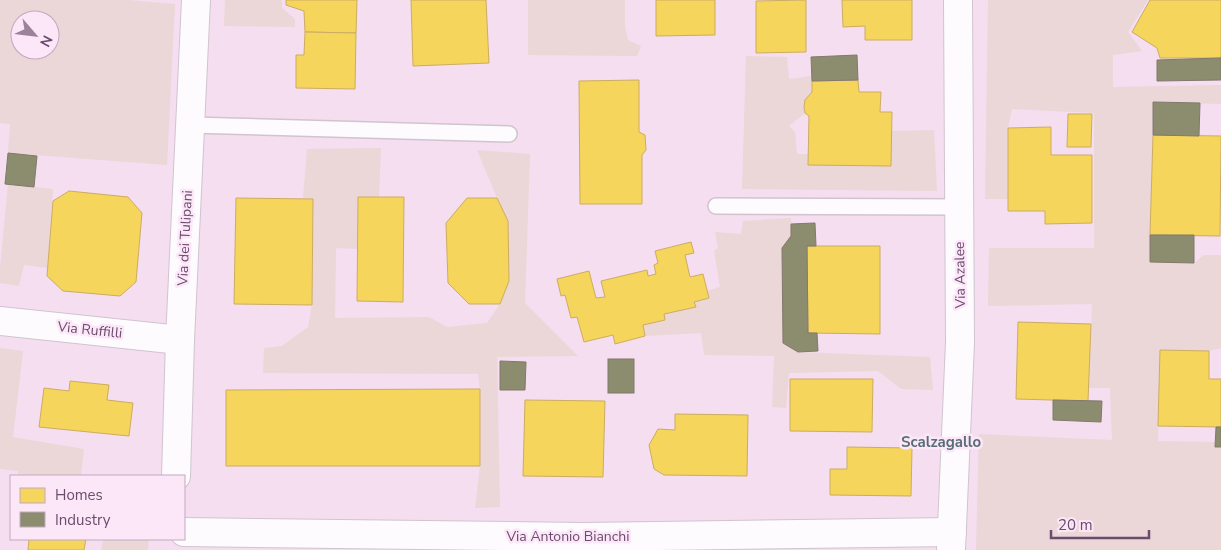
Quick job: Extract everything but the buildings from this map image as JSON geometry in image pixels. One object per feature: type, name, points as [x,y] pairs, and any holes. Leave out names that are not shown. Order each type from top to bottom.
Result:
[{"type":"street","name":"Via dei Tulipani","points":[[176,475],[180,340],[196,0]]},
{"type":"street","name":"Via Azalee","points":[[952,541],[960,342],[958,0]]},
{"type":"street","name":"Via Ruffilli","points":[[0,321],[180,340]]},
{"type":"street","name":"Via Antonio Bianchi","points":[[185,532],[583,543],[952,541]]},
{"type":"lane","points":[[190,126],[509,134]]},
{"type":"lane","points":[[716,206],[959,207]]},
{"type":"shaded area","points":[[0,0],[1221,0],[1221,550],[0,550]]},
{"type":"shaded area","points":[[0,0],[128,0],[175,4],[167,165],[8,153],[10,124],[0,123]]},
{"type":"shaded area","points":[[225,0],[282,0],[282,8],[295,19],[295,27],[224,26]]},
{"type":"shaded area","points":[[528,0],[625,0],[625,26],[628,40],[641,46],[637,56],[528,55]]},
{"type":"shaded area","points":[[988,0],[1148,0],[1128,32],[1142,51],[1113,55],[1113,87],[1221,85],[1221,104],[1153,102],[1150,261],[1194,263],[1204,255],[1221,255],[1221,348],[1209,351],[1160,350],[1158,441],[1215,442],[1215,447],[1221,448],[1221,550],[976,550],[979,434],[1112,440],[1110,388],[1089,388],[1092,304],[988,306],[989,248],[1094,248],[1094,113],[1012,109],[1008,128],[1008,199],[985,199]]},
{"type":"shaded area","points":[[746,56],[787,57],[789,79],[812,76],[812,92],[804,106],[805,113],[789,126],[795,132],[797,154],[808,154],[808,165],[891,166],[892,131],[934,130],[937,191],[742,189]]},
{"type":"shaded area","points":[[381,148],[379,197],[358,249],[336,248],[335,318],[429,317],[447,327],[487,323],[500,304],[508,283],[508,221],[477,150],[530,154],[525,303],[578,356],[497,357],[500,507],[475,508],[480,466],[480,389],[478,374],[263,373],[264,348],[282,346],[308,327],[312,305],[313,199],[303,198],[307,149]]},
{"type":"shaded area","points":[[8,184],[53,189],[48,268],[24,265],[19,286],[0,283]]},
{"type":"shaded area","points":[[791,218],[798,352],[930,357],[933,390],[901,389],[878,371],[789,373],[786,408],[772,407],[774,356],[704,355],[701,333],[645,336],[643,325],[665,320],[664,314],[692,307],[694,302],[709,298],[707,291],[720,287],[714,251],[718,248],[715,232],[741,234],[743,221]]},
{"type":"shaded area","points":[[0,348],[23,351],[13,437],[84,449],[81,475],[18,475],[18,471],[0,469]]},
{"type":"shaded area","points":[[103,540],[149,540],[148,550],[101,550]]},
{"type":"district","name":"Scalzagallo","points":[[941,442]]}]
